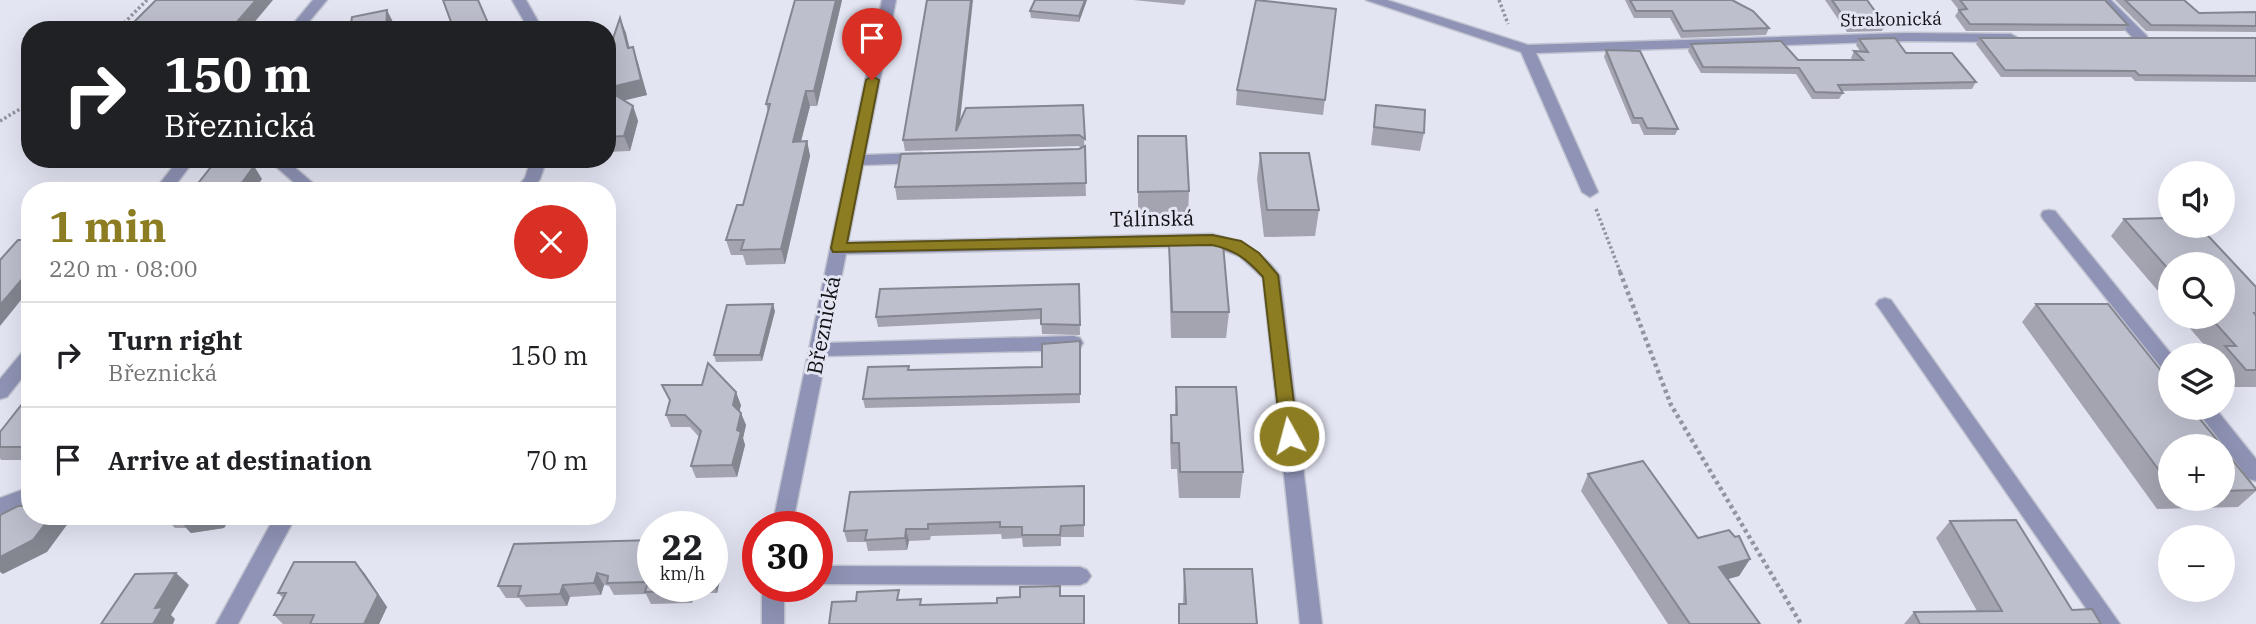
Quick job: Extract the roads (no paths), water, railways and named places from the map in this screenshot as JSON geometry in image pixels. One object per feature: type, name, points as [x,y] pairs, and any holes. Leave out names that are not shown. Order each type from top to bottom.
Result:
[{"type":"street","points":[[302,21],[320,0]]},
{"type":"street","points":[[519,0],[531,21]]},
{"type":"street","name":"Březnická","points":[[785,511],[889,0]]},
{"type":"street","name":"Strakonická","points":[[1373,0],[1527,49],[1905,37],[2030,38]]},
{"type":"street","points":[[2104,0],[2148,39],[2114,39]]},
{"type":"street","points":[[1527,49],[1590,192]]},
{"type":"street","points":[[856,160],[940,157]]},
{"type":"street","points":[[169,182],[180,168]]},
{"type":"street","points":[[290,168],[305,182]]},
{"type":"street","points":[[2049,215],[2158,351]]},
{"type":"street","name":"Tálínská","points":[[838,248],[1212,240],[1236,245],[1254,256],[1271,275],[1311,624]]},
{"type":"street","points":[[1885,304],[2109,624]]},
{"type":"street","points":[[818,350],[1074,343]]},
{"type":"street","points":[[0,392],[21,366]]},
{"type":"street","points":[[2214,420],[2256,473]]},
{"type":"street","points":[[0,506],[21,498]]},
{"type":"street","points":[[227,624],[281,525]]},
{"type":"street","points":[[833,575],[1080,576]]},
{"type":"street","points":[[773,602],[773,624]]}]
